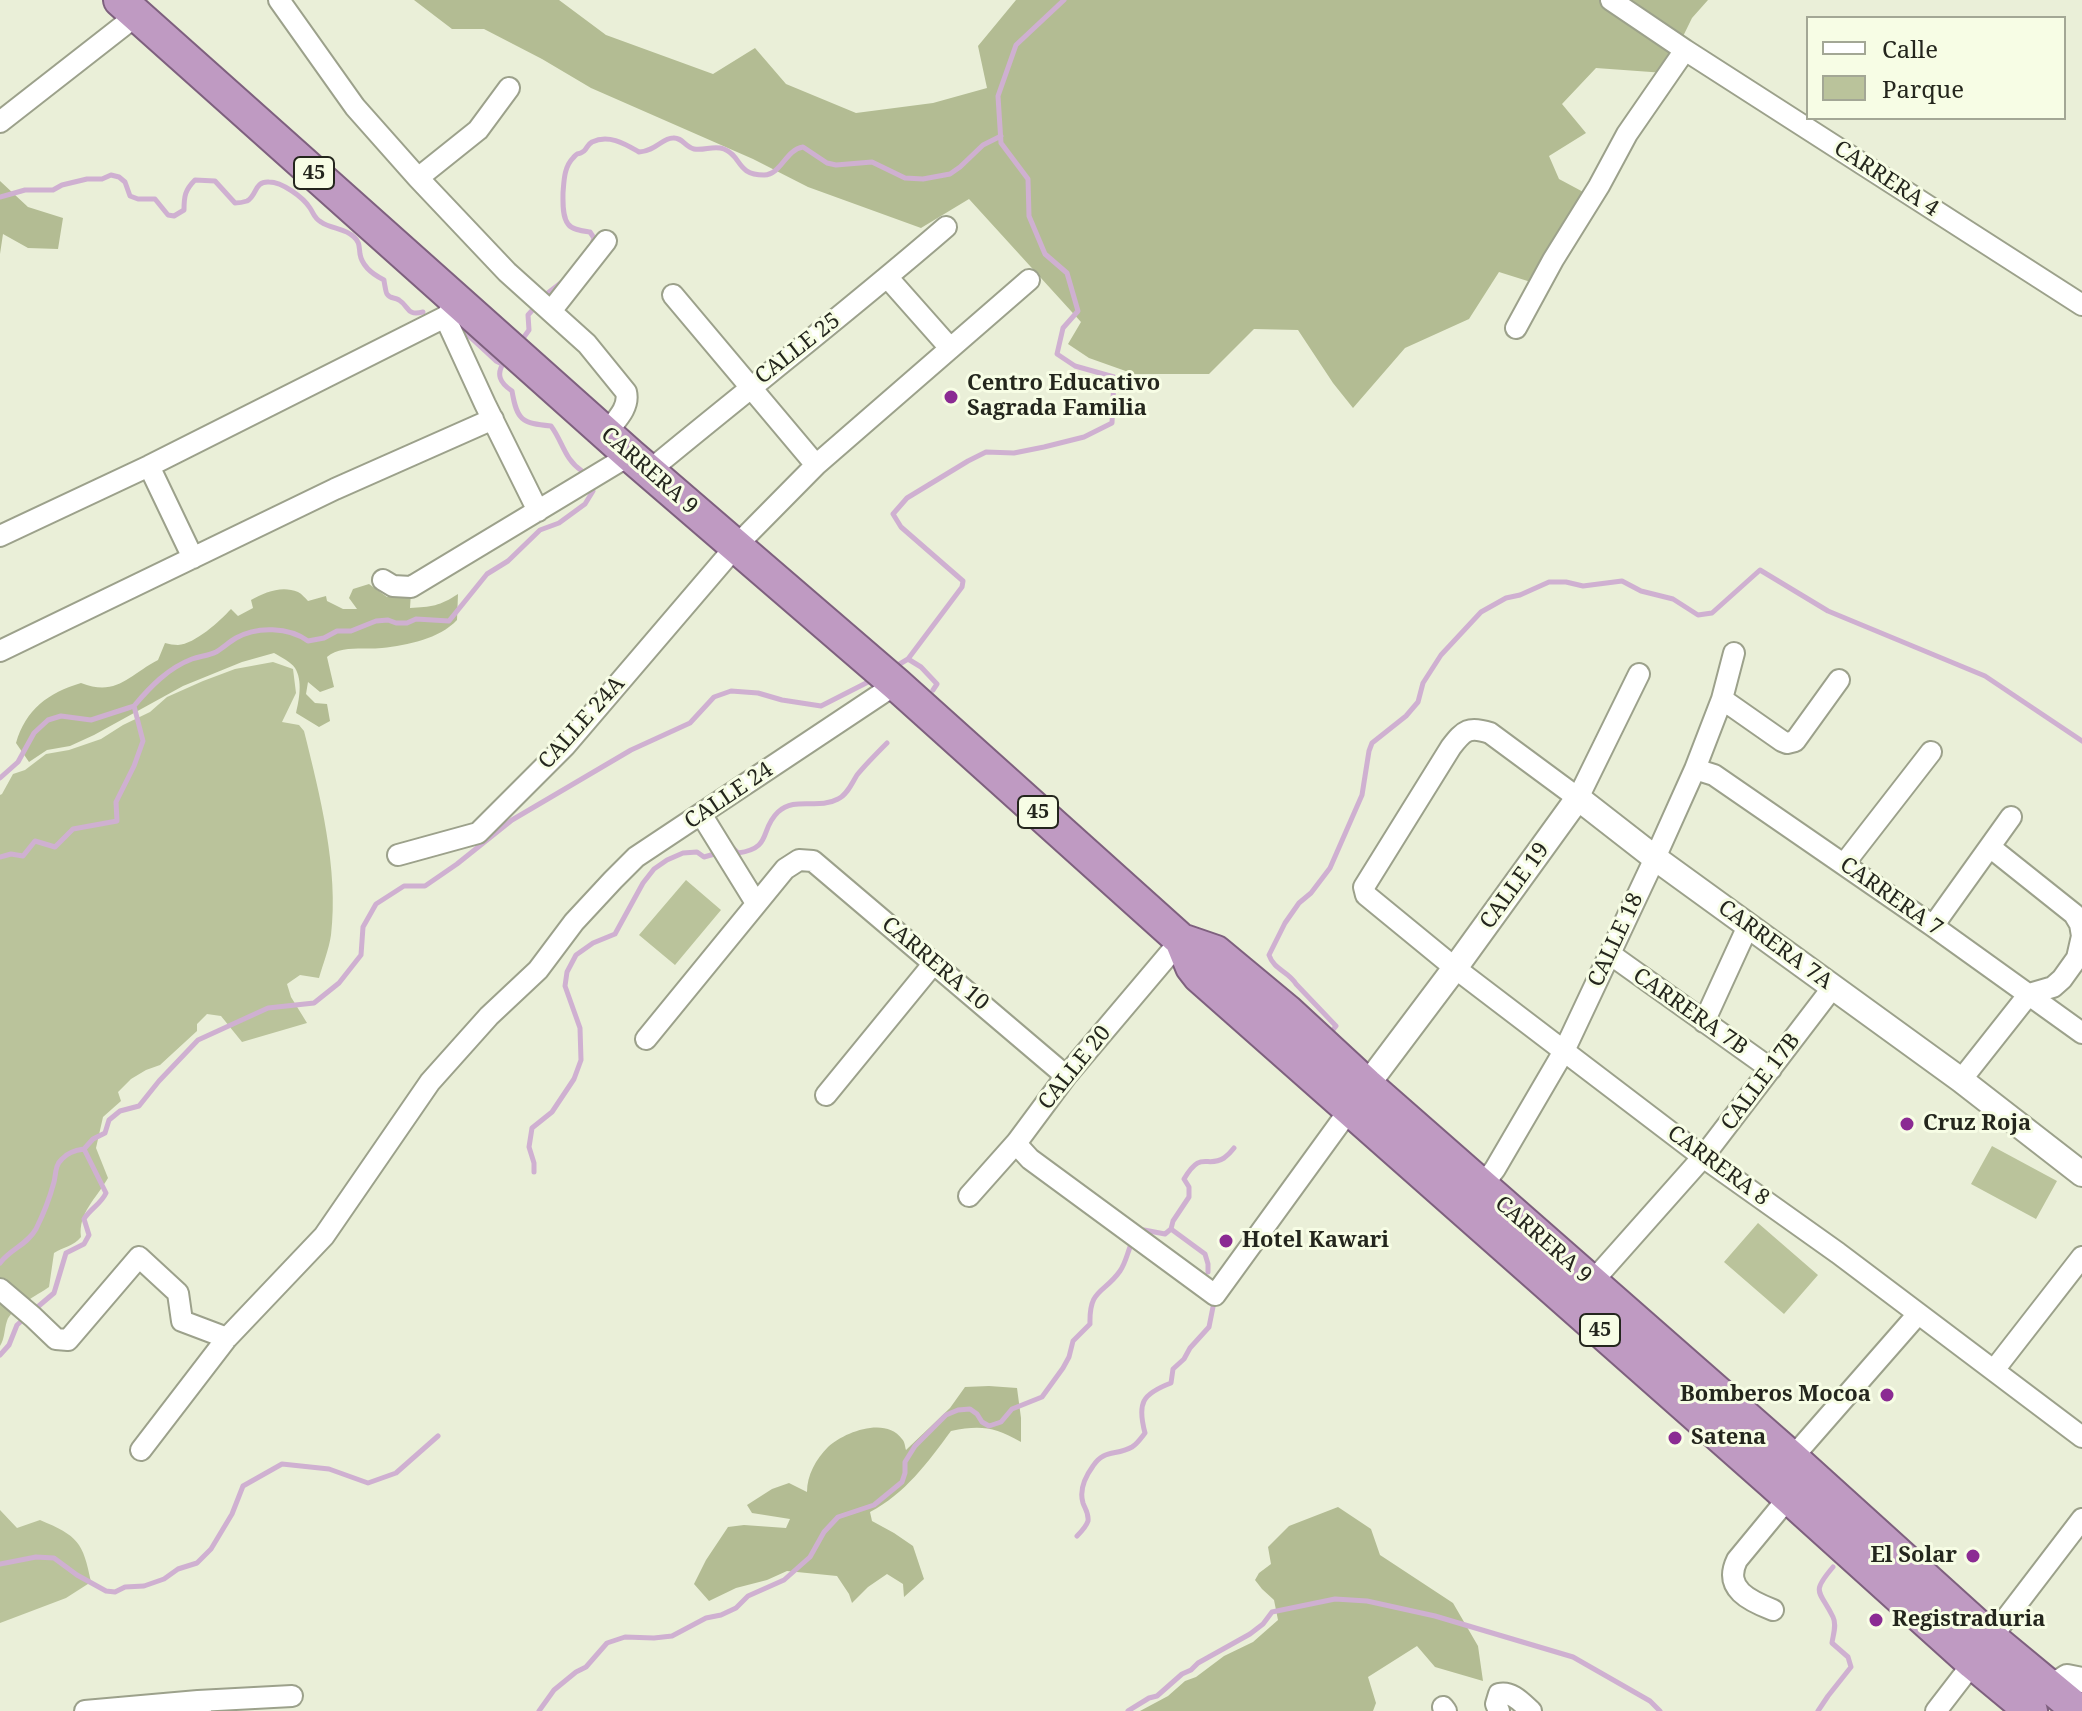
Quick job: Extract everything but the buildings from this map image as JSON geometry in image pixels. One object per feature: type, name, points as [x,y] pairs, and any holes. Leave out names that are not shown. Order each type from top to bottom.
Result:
[{"type":"highway","name":"CARRERA 9","points":[[128,8],[452,310],[513,350],[896,684],[1181,940],[1199,976],[1359,1097],[1784,1479],[1982,1650],[2041,1699],[2079,1711]]},
{"type":"highway","name":"CARRERA 9","points":[[1473,1198],[1592,1282],[1784,1479]]},
{"type":"street","points":[[279,0],[355,107],[507,272],[587,344],[626,392],[626,405],[606,433]]},
{"type":"street","name":"CARRERA 4","points":[[1611,0],[2082,305]]},
{"type":"street","points":[[0,122],[128,8]]},
{"type":"street","points":[[1516,328],[1627,134],[1685,50]]},
{"type":"street","points":[[418,178],[478,130],[509,88]]},
{"type":"street","name":"CALLE 25","points":[[383,580],[393,586],[411,587],[538,511],[640,463],[751,386],[888,278],[946,227]]},
{"type":"street","points":[[551,311],[606,241]]},
{"type":"street","points":[[888,278],[950,348]]},
{"type":"street","points":[[736,546],[816,465],[1029,280]]},
{"type":"street","points":[[673,295],[816,465]]},
{"type":"street","points":[[0,536],[149,466],[452,310],[493,419],[538,511]]},
{"type":"street","points":[[0,651],[335,489],[493,419]]},
{"type":"street","points":[[149,466],[193,558]]},
{"type":"street","name":"CALLE 24A","points":[[398,855],[478,833],[565,746],[736,546]]},
{"type":"street","name":"CALLE 18","points":[[1473,1198],[1495,1169],[1564,1051],[1695,769],[1722,699],[1734,653]]},
{"type":"street","name":"CALLE 19","points":[[1017,1142],[1030,1159],[1215,1295],[1578,798],[1639,674]]},
{"type":"street","points":[[1722,699],[1782,741],[1791,743],[1839,680]]},
{"type":"street","name":"CALLE 24","points":[[141,1450],[227,1338],[324,1236],[430,1082],[489,1016],[538,970],[574,922],[613,880],[636,857],[896,684]]},
{"type":"street","name":"CARRERA 7A","points":[[1364,887],[1463,732],[1477,728],[1490,733],[1655,858],[1961,1080],[2082,1174]]},
{"type":"street","points":[[1844,864],[1931,752]]},
{"type":"street","name":"CARRERA 7","points":[[1695,769],[1714,775],[2082,1033]]},
{"type":"street","points":[[646,1039],[756,903],[701,814]]},
{"type":"street","points":[[1933,926],[2011,817]]},
{"type":"street","points":[[1961,1080],[2029,994],[2053,987],[2062,979],[2077,958],[2082,936],[2074,914],[1990,847]]},
{"type":"street","name":"CARRERA 10","points":[[756,903],[785,869],[799,860],[813,861],[1066,1076]]},
{"type":"street","name":"CARRERA 8","points":[[1364,887],[1371,900],[1455,968],[1703,1157],[1838,1253],[2082,1437]]},
{"type":"street","points":[[1704,1022],[1748,926]]},
{"type":"street","name":"CALLE 20","points":[[969,1196],[1017,1142],[1066,1076],[1181,940]]},
{"type":"street","name":"CARRERA 7B","points":[[1610,954],[1771,1069]]},
{"type":"street","points":[[826,1095],[934,963]]},
{"type":"street","name":"CALLE 17B","points":[[1592,1282],[1703,1157],[1833,987]]},
{"type":"street","points":[[0,1289],[56,1339],[68,1340],[139,1257],[178,1293],[182,1321],[227,1338]]},
{"type":"street","points":[[1994,1370],[2082,1257]]},
{"type":"street","points":[[1773,1610],[1743,1596],[1733,1575],[1737,1560],[1784,1479],[1918,1314]]},
{"type":"street","points":[[1936,1711],[2082,1519]]},
{"type":"street","points":[[2041,1699],[2067,1677],[2082,1680]]},
{"type":"street","points":[[1499,1711],[1496,1704],[1499,1694],[1505,1693],[1515,1697],[1531,1711]]},
{"type":"street","points":[[85,1711],[200,1706],[292,1696]]},
{"type":"green space","points":[[414,0],[559,0],[606,35],[713,74],[755,48],[786,84],[856,113],[933,103],[987,88],[978,46],[1016,0],[1708,0],[1692,18],[1665,73],[1596,68],[1562,104],[1586,133],[1549,156],[1559,179],[1587,194],[1534,283],[1499,272],[1469,319],[1405,348],[1353,408],[1298,330],[1254,329],[1209,374],[1134,374],[1089,358],[1068,344],[1081,322],[969,199],[921,228],[808,187],[753,159],[591,88],[484,29],[452,29]]},
{"type":"green space","points":[[0,181],[28,207],[63,218],[58,249],[28,248],[3,234],[0,254]]},
{"type":"green space","points":[[369,584],[387,597],[403,589],[411,592],[410,608],[435,605],[458,594],[457,620],[450,627],[422,640],[382,648],[346,649],[327,657],[334,687],[320,692],[308,682],[306,694],[315,703],[327,704],[330,721],[319,727],[296,713],[300,690],[297,673],[291,664],[274,653],[242,662],[183,686],[94,735],[70,746],[47,750],[29,762],[16,743],[32,712],[49,697],[81,683],[93,687],[114,686],[158,660],[165,643],[178,645],[192,641],[231,609],[238,616],[253,608],[251,600],[262,594],[280,589],[292,590],[308,601],[326,596],[327,601],[343,609],[357,609],[349,598],[353,589]]},
{"type":"green space","points":[[273,662],[293,669],[296,693],[282,722],[299,725],[304,731],[322,807],[330,859],[331,935],[319,978],[300,975],[287,984],[307,1023],[242,1042],[221,1016],[207,1014],[197,1024],[197,1031],[160,1065],[131,1079],[118,1092],[121,1101],[103,1117],[96,1148],[108,1178],[85,1213],[81,1237],[54,1253],[49,1287],[10,1316],[0,1346],[0,795],[13,774],[25,770],[46,754],[101,739],[150,712],[167,697],[203,681],[235,669]]},
{"type":"green space","points":[[686,880],[721,910],[675,965],[639,935]]},
{"type":"green space","points":[[1992,1146],[2057,1181],[2036,1219],[1971,1184]]},
{"type":"green space","points":[[1758,1223],[1818,1275],[1784,1314],[1724,1262]]},
{"type":"green space","points":[[965,1387],[1017,1388],[1021,1442],[987,1429],[951,1431],[905,1487],[870,1512],[872,1521],[913,1546],[924,1579],[904,1597],[903,1584],[887,1574],[852,1603],[837,1576],[787,1571],[736,1588],[709,1601],[694,1584],[728,1527],[786,1528],[790,1519],[752,1513],[747,1505],[772,1489],[789,1483],[807,1492],[810,1473],[816,1462],[835,1441],[865,1429],[886,1428],[902,1439],[906,1450],[950,1408]]},
{"type":"green space","points":[[1338,1507],[1371,1529],[1380,1555],[1453,1603],[1478,1646],[1483,1681],[1435,1667],[1417,1646],[1368,1677],[1376,1703],[1373,1711],[1140,1711],[1168,1696],[1224,1656],[1253,1642],[1278,1620],[1274,1600],[1255,1580],[1271,1564],[1268,1547],[1289,1526]]},
{"type":"green space","points":[[0,1510],[17,1528],[40,1520],[71,1536],[85,1558],[91,1582],[66,1598],[0,1623]]},
{"type":"waterway","points":[[893,668],[908,659],[962,587],[963,581],[901,527],[893,514],[907,498],[986,452],[1014,453],[1044,447],[1084,437],[1112,423],[1114,377],[1075,366],[1057,354],[1063,328],[1078,311],[1067,273],[1045,254],[1029,216],[1028,179],[1001,143],[998,96],[1016,45],[1064,0]]},
{"type":"waterway","points":[[591,247],[594,238],[590,232],[572,228],[566,221],[563,193],[570,162],[576,154],[598,140],[617,141],[639,152],[676,138],[694,149],[724,149],[748,172],[764,175],[775,171],[792,152],[803,147],[827,163],[872,162],[905,178],[923,179],[950,174],[983,145],[1001,136]]},
{"type":"waterway","points":[[0,197],[25,190],[53,190],[62,185],[111,175],[125,182],[130,196],[155,199],[168,215],[174,216],[184,210],[186,194],[195,180],[215,181],[235,203],[250,199],[264,182],[274,183],[297,195],[319,220],[354,237],[363,262],[384,280],[388,296],[399,300],[411,312],[423,312]]},
{"type":"waterway","points":[[544,296],[562,282]]},
{"type":"waterway","points":[[519,344],[529,330],[528,315],[537,305]]},
{"type":"waterway","points":[[456,324],[502,364]]},
{"type":"waterway","points":[[505,361],[500,378],[512,391],[522,419],[551,426],[567,456],[582,471]]},
{"type":"waterway","points":[[0,778],[18,762],[34,733],[48,720],[61,716],[91,720],[134,706],[175,667],[216,652],[244,634],[273,630],[292,633],[308,641],[337,631],[351,631],[376,621],[449,621],[487,574],[508,561],[540,530],[559,523],[585,504],[593,491],[590,484]]},
{"type":"waterway","points":[[1332,1031],[1336,1026],[1274,964],[1269,955],[1299,903],[1330,868],[1362,795],[1372,743],[1406,716],[1418,702],[1423,683],[1441,655],[1481,612],[1506,598],[1549,582],[1583,586],[1622,581],[1641,591],[1673,599],[1698,615],[1712,613],[1760,570],[1828,611],[1985,676],[2082,741]]},
{"type":"waterway","points":[[908,659],[921,667],[937,684],[933,690]]},
{"type":"waterway","points":[[34,1310],[54,1293],[66,1253],[84,1244],[89,1235],[84,1219],[106,1193],[84,1149],[93,1139],[105,1133],[109,1120],[120,1111],[139,1106],[198,1040],[268,1008],[314,1003],[339,983],[361,955],[363,927],[376,904],[404,886],[425,886],[512,820],[631,750],[690,723],[714,697],[731,691],[758,693],[821,706],[874,679]]},
{"type":"waterway","points":[[0,857],[11,854],[23,856],[35,841],[55,847],[73,829],[117,821],[116,802],[143,741],[134,706]]},
{"type":"waterway","points":[[730,848],[738,853],[756,847],[772,819],[785,807],[830,802],[841,797],[887,743]]},
{"type":"waterway","points":[[534,1172],[529,1147],[532,1128],[552,1112],[574,1079],[581,1060],[580,1028],[565,986],[567,972],[576,955],[593,943],[615,934],[654,869],[683,853],[697,852],[704,857],[718,853]]},
{"type":"waterway","points":[[1144,1230],[1165,1234],[1171,1229],[1189,1197],[1189,1187],[1184,1179],[1190,1170],[1200,1162],[1218,1161],[1234,1148]]},
{"type":"waterway","points":[[0,1263],[36,1229],[60,1161],[69,1153],[84,1149]]},
{"type":"waterway","points":[[1171,1229],[1205,1254],[1208,1272]]},
{"type":"waterway","points":[[539,1711],[554,1690],[586,1667],[607,1643],[625,1637],[672,1636],[706,1618],[736,1608],[748,1596],[784,1580],[810,1557],[824,1532],[838,1517],[874,1505],[902,1482],[905,1462],[915,1446],[946,1415],[970,1409],[989,1426],[1001,1422],[1012,1409],[1042,1397],[1063,1368],[1073,1341],[1090,1324],[1095,1297],[1120,1271],[1130,1247]]},
{"type":"waterway","points":[[1077,1536],[1088,1521],[1082,1493],[1088,1475],[1101,1457],[1132,1447],[1145,1433],[1142,1414],[1144,1401],[1154,1391],[1171,1383],[1173,1369],[1209,1327],[1213,1307]]},
{"type":"waterway","points":[[0,1355],[9,1345],[17,1325],[26,1317]]},
{"type":"waterway","points":[[0,1564],[36,1557],[54,1558],[106,1591],[144,1586],[197,1563],[211,1549],[232,1514],[243,1486],[282,1464],[329,1469],[368,1483],[396,1473],[438,1436]]},
{"type":"waterway","points":[[1818,1711],[1851,1667],[1848,1657],[1832,1643],[1834,1620],[1819,1588],[1833,1567]]},
{"type":"waterway","points":[[1128,1711],[1157,1696],[1198,1663],[1250,1634],[1272,1612],[1335,1599],[1367,1601],[1435,1616],[1573,1657],[1650,1701],[1660,1711]]},
{"type":"place","name":"Centro Educativo Sagrada Familia","points":[[951,397]]},
{"type":"place","name":"Cruz Roja","points":[[1907,1124]]},
{"type":"place","name":"Hotel Kawari","points":[[1226,1241]]},
{"type":"place","name":"Bomberos Mocoa","points":[[1887,1395]]},
{"type":"place","name":"Satena","points":[[1675,1438]]},
{"type":"place","name":"El Solar","points":[[1973,1556]]},
{"type":"place","name":"Registraduria","points":[[1876,1620]]}]
